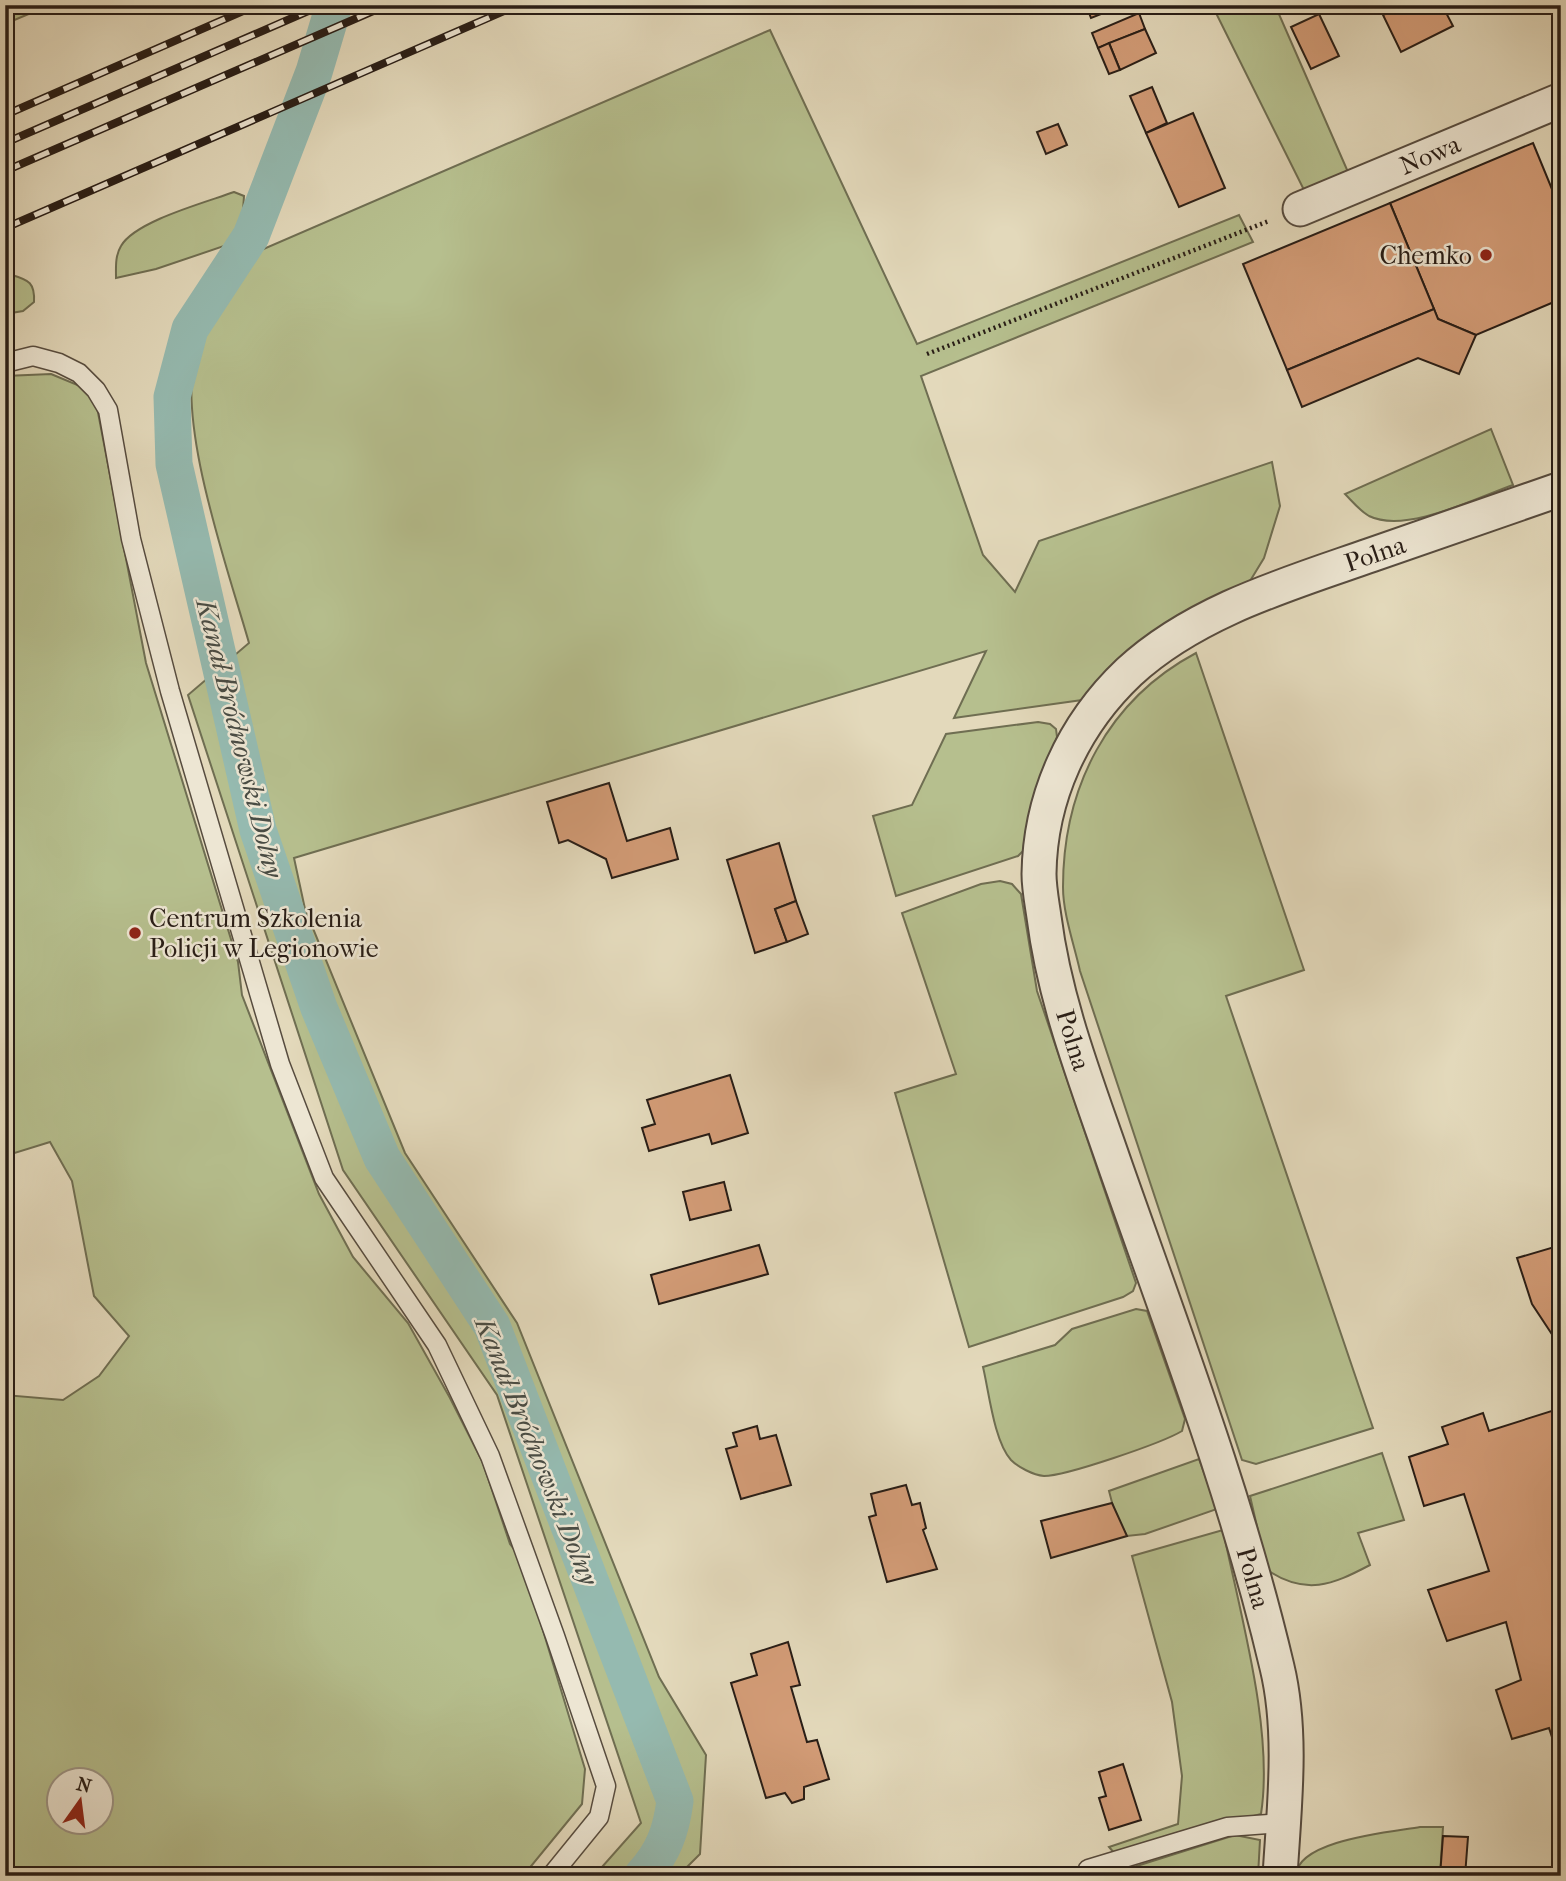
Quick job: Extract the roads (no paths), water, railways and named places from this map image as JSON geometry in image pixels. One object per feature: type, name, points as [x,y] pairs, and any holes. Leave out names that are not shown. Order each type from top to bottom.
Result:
[{"type":"street","name":"Nowa","points":[[1300,209],[1561,100]]},
{"type":"street","name":"Polna","points":[[1280,1876],[1284,1735],[1279,1672],[1210,1437],[1067,1026],[1047,944],[1038,878],[1046,814],[1067,754],[1093,712],[1130,671],[1173,639],[1234,605],[1561,489]]},
{"type":"lane","points":[[5,363],[33,356],[60,363],[79,373],[96,390],[108,410],[131,539],[170,691],[280,1064],[324,1178],[437,1345],[490,1456],[555,1636],[606,1786],[599,1817],[551,1876]]},
{"type":"lane","points":[[1088,1869],[1227,1827],[1283,1823]]},
{"type":"waterway","name":"Kanał Bródnowski Dolny","points":[[334,5],[314,72],[251,236],[190,329],[172,397],[174,464],[258,830],[319,1008],[382,1158],[492,1326],[675,1801],[665,1842],[642,1876]]},
{"type":"railway","points":[[5,115],[257,5]]},
{"type":"railway","points":[[5,143],[322,5]]},
{"type":"railway","points":[[5,171],[387,5]]},
{"type":"railway","points":[[5,228],[518,5]]},
{"type":"place","name":"Chemko","points":[[1486,255]]},
{"type":"place","name":"Centrum Szkolenia Policji w Legionowie","points":[[135,933]]}]
